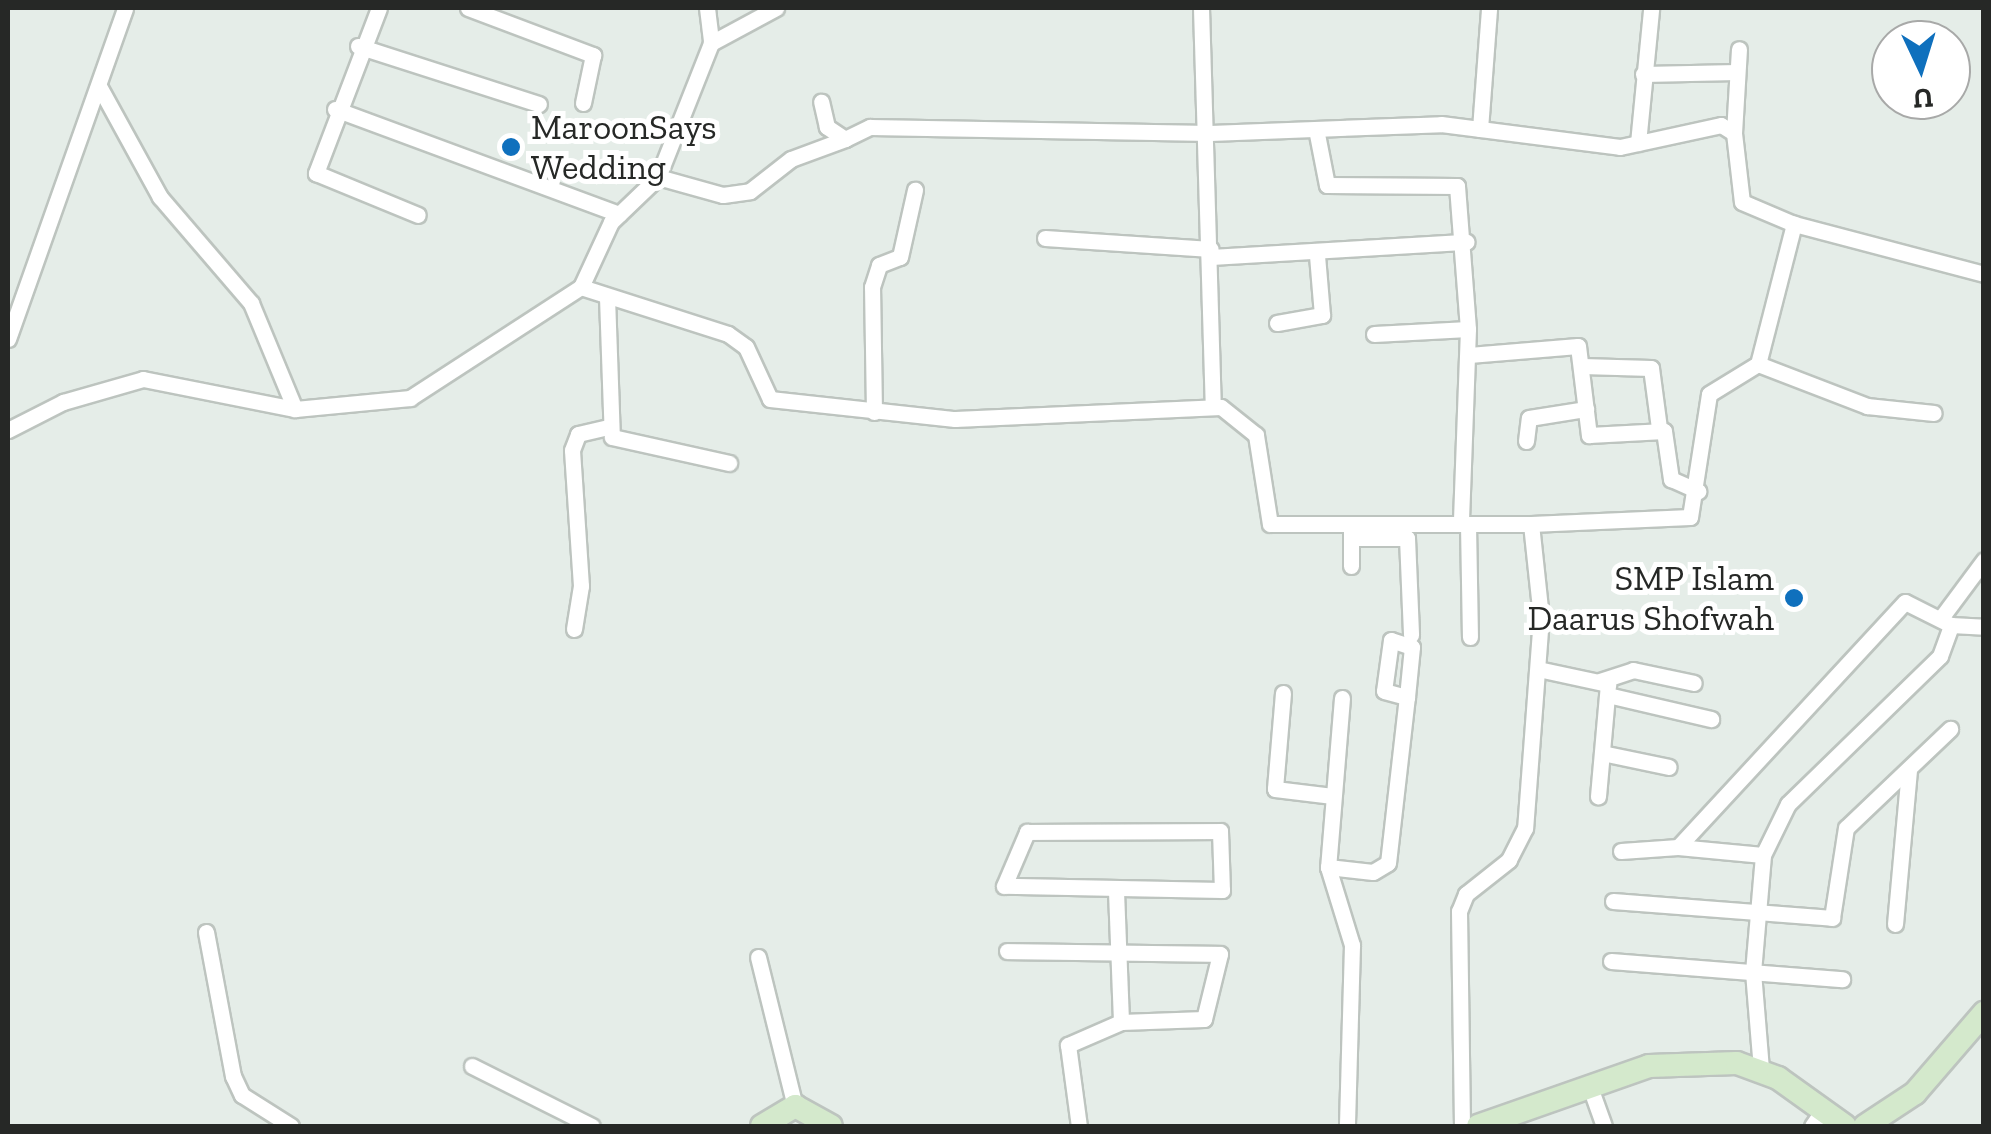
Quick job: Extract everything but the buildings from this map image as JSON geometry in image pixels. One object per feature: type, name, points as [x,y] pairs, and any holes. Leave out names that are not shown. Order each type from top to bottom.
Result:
[{"type":"street","points":[[8,339],[125,8]]},
{"type":"street","points":[[379,8],[358,46],[334,110],[318,177],[418,215]]},
{"type":"street","points":[[468,8],[593,55],[583,103]]},
{"type":"street","points":[[8,430],[62,402],[144,379],[294,409],[430,392],[581,287],[619,214],[658,177],[711,43],[707,8]]},
{"type":"street","points":[[711,43],[776,8]]},
{"type":"street","points":[[1201,8],[1210,133],[1213,406]]},
{"type":"street","points":[[1480,129],[1489,8]]},
{"type":"street","points":[[1638,143],[1651,10]]},
{"type":"street","points":[[358,46],[539,104]]},
{"type":"street","points":[[1739,49],[1734,191],[1794,224],[1984,274]]},
{"type":"street","points":[[1643,74],[1737,72]]},
{"type":"street","points":[[99,86],[160,197],[251,303],[294,409]]},
{"type":"street","points":[[821,102],[827,127],[845,138]]},
{"type":"street","points":[[334,110],[619,214]]},
{"type":"street","points":[[658,177],[738,195],[791,159],[870,128],[1210,133],[1480,129],[1542,142],[1638,143],[1706,126],[1734,133]]},
{"type":"street","points":[[1316,129],[1326,185],[1456,186],[1467,242],[1469,355],[1464,524],[1470,637]]},
{"type":"street","points":[[874,412],[872,287],[878,266],[900,257],[915,190]]},
{"type":"street","points":[[1351,533],[1464,524],[1674,523],[1695,512],[1709,394],[1758,364],[1794,224]]},
{"type":"street","points":[[1045,238],[1211,253],[1317,256],[1467,242]]},
{"type":"street","points":[[1277,322],[1322,316],[1317,256]]},
{"type":"street","points":[[581,287],[728,334],[746,347],[770,399],[954,418],[1213,406],[1242,415],[1256,435],[1270,524],[1408,538],[1410,635]]},
{"type":"street","points":[[607,298],[609,428],[628,447],[729,463]]},
{"type":"street","points":[[1374,334],[1468,329]]},
{"type":"street","points":[[1469,355],[1575,346],[1582,366],[1592,436],[1659,428]]},
{"type":"street","points":[[1758,364],[1867,406],[1934,413]]},
{"type":"street","points":[[1582,366],[1651,368],[1659,428],[1674,483],[1698,491]]},
{"type":"street","points":[[1526,441],[1529,418],[1586,410]]},
{"type":"street","points":[[574,629],[582,586],[572,450],[578,434],[609,428]]},
{"type":"street","points":[[1462,1126],[1459,911],[1522,840],[1538,669],[1531,524]]},
{"type":"street","points":[[1351,533],[1351,566]]},
{"type":"street","points":[[1845,1126],[1816,1120],[1761,1068],[1752,972],[1764,856],[1788,804],[1940,656],[1946,621],[1984,560]]},
{"type":"street","points":[[1678,847],[1905,602],[1946,621],[1984,627]]},
{"type":"street","points":[[1538,669],[1600,681],[1633,670],[1694,683]]},
{"type":"street","points":[[1600,681],[1612,696],[1711,719]]},
{"type":"street","points":[[1284,693],[1274,788],[1333,796]]},
{"type":"street","points":[[1598,797],[1612,696]]},
{"type":"street","points":[[1328,867],[1386,866],[1407,697]]},
{"type":"street","points":[[1342,698],[1328,867],[1352,945],[1347,1126]]},
{"type":"street","points":[[1612,901],[1835,917],[1844,833],[1950,729]]},
{"type":"street","points":[[1602,752],[1669,766]]},
{"type":"street","points":[[1895,924],[1909,768]]},
{"type":"street","points":[[1867,808],[1905,811]]},
{"type":"street","points":[[1027,832],[1227,837],[1226,888],[1116,890],[1004,886],[1027,832]]},
{"type":"street","points":[[1621,850],[1678,847],[1764,856]]},
{"type":"street","points":[[1116,890],[1120,1022]]},
{"type":"street","points":[[206,932],[233,1076],[242,1095],[291,1126]]},
{"type":"street","points":[[1007,951],[1220,957],[1204,1018],[1120,1022],[1066,1049],[1078,1126]]},
{"type":"street","points":[[758,957],[794,1106],[831,1126]]},
{"type":"street","points":[[1610,960],[1842,979]]},
{"type":"street","points":[[1866,1126],[1916,1093],[1984,1013]]},
{"type":"street","points":[[472,1066],[592,1126]]},
{"type":"street","points":[[1478,1126],[1649,1066],[1761,1068]]},
{"type":"street","points":[[1590,1087],[1604,1126]]},
{"type":"street","points":[[762,1126],[794,1106]]},
{"type":"place","name":"MaroonSays Wedding","points":[[511,147]]},
{"type":"place","name":"SMP Islam Daarus Shofwah","points":[[1794,598]]}]
